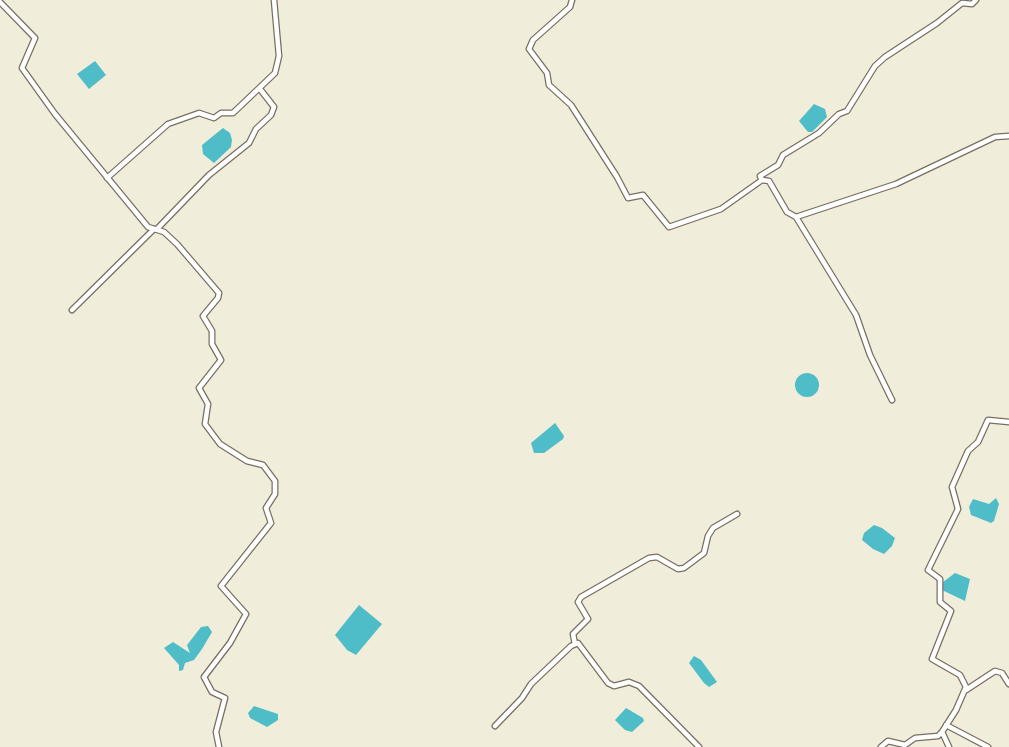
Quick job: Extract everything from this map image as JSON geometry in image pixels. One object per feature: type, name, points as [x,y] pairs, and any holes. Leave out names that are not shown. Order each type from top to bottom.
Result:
[{"type":"street","points":[[107,178],[168,124],[199,113],[214,118],[221,113],[233,113],[260,89],[275,73],[279,63],[274,0]]},
{"type":"street","points":[[572,0],[570,7],[533,40],[529,49],[547,73],[549,85],[571,105],[628,198],[642,195],[665,226],[674,227],[721,209],[762,180],[769,181],[787,212],[796,218],[856,315],[870,355],[892,400]]},
{"type":"street","points":[[762,180],[760,176],[778,165],[783,155],[847,111],[875,66],[885,57],[938,23],[962,3],[972,4],[976,0]]},
{"type":"street","points":[[0,2],[34,38],[22,68],[148,227],[164,232],[193,260],[219,292],[218,298],[203,316],[212,331],[212,344],[220,358],[199,388],[208,404],[205,424],[226,449],[247,461],[264,466],[277,486],[266,508],[271,523],[221,586],[246,614],[230,643],[204,677],[212,692],[225,698],[216,732],[219,747]]},
{"type":"street","points":[[72,310],[209,175],[249,143],[256,129],[271,115],[274,107],[260,89]]},
{"type":"street","points":[[796,218],[896,184],[995,137],[1009,136]]},
{"type":"street","points":[[966,690],[960,675],[932,659],[951,611],[940,602],[940,579],[928,570],[958,509],[952,487],[968,451],[978,442],[988,420],[1009,422]]},
{"type":"street","points":[[575,644],[573,634],[588,619],[578,602],[581,597],[649,558],[657,557],[678,569],[684,568],[705,553],[708,536],[713,528],[736,514]]},
{"type":"street","points":[[495,726],[522,698],[531,684],[575,644]]},
{"type":"street","points":[[575,644],[580,645],[593,660],[608,683],[614,686],[629,681],[639,686],[699,747]]},
{"type":"street","points":[[881,747],[888,741],[905,745],[915,738],[938,736],[966,690],[995,671],[1002,673],[1009,684]]},
{"type":"street","points":[[946,725],[988,747]]},
{"type":"street","points":[[942,732],[949,747]]},
{"type":"water","points":[[95,61],[106,75],[89,89],[77,74]]},
{"type":"water","points":[[814,104],[825,109],[827,117],[812,132],[808,132],[799,121]]},
{"type":"water","points":[[223,128],[230,133],[231,147],[214,163],[203,154],[202,145]]},
{"type":"water","points":[[807,373],[815,377],[819,385],[815,393],[807,397],[799,393],[795,385],[799,377]]},
{"type":"water","points":[[555,423],[564,436],[563,439],[544,453],[534,453],[531,443]]},
{"type":"water","points":[[996,498],[999,504],[994,521],[991,523],[971,515],[969,507],[973,499],[989,504]]},
{"type":"water","points":[[874,525],[895,538],[892,546],[884,554],[862,540],[864,533]]},
{"type":"water","points":[[955,573],[970,579],[965,601],[942,590],[943,582]]},
{"type":"water","points":[[359,605],[382,624],[356,655],[347,650],[335,635]]},
{"type":"water","points":[[208,626],[212,632],[202,649],[194,660],[185,663],[183,670],[179,671],[179,665],[164,648],[173,642],[190,653],[187,645],[201,627]]},
{"type":"water","points":[[694,656],[701,660],[717,682],[709,687],[704,683],[689,663]]},
{"type":"water","points":[[254,706],[278,714],[278,720],[267,727],[250,718],[248,713]]},
{"type":"water","points":[[626,708],[643,718],[644,721],[632,732],[625,730],[615,720]]}]
